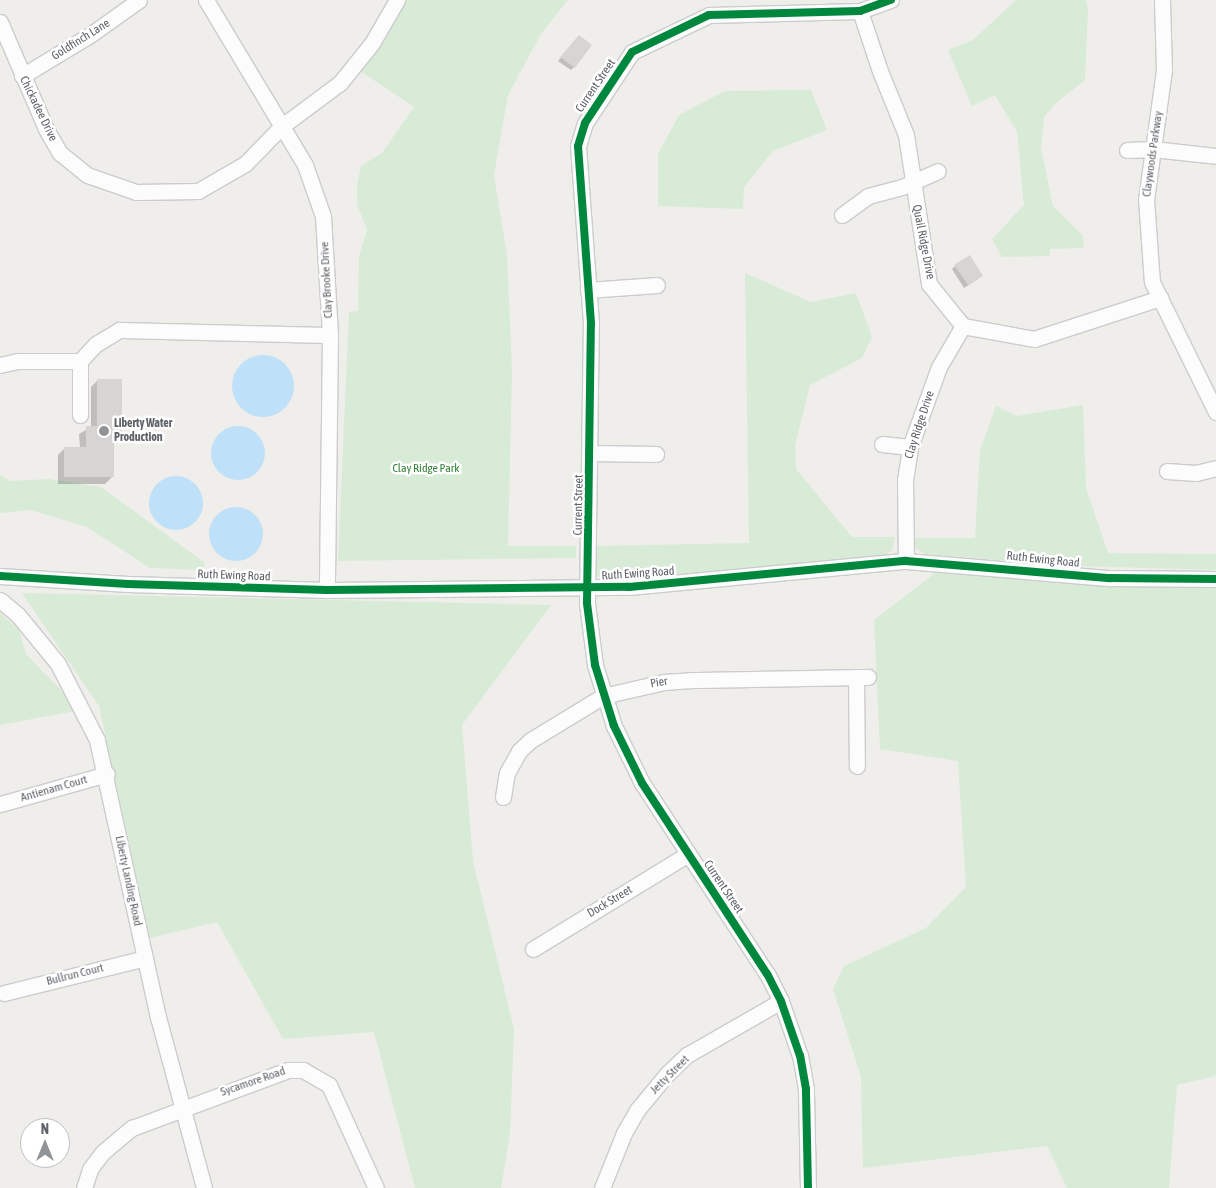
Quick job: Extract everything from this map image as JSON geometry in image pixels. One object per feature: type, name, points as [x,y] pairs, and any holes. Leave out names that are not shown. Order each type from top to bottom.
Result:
[{"type":"street","name":"Goldfinch Lane","points":[[22,76],[90,35],[139,0]]},
{"type":"street","name":"Clay Brooke Drive","points":[[206,0],[306,165],[323,216],[330,335],[327,590]]},
{"type":"street","name":"Chickadee Drive","points":[[0,22],[22,76],[60,152],[87,175],[136,192],[198,191],[245,164],[282,126],[340,83],[372,44],[397,0]]},
{"type":"street","name":"Current Street","points":[[808,1188],[806,1089],[800,1056],[781,1001],[767,974],[638,776],[603,696],[589,634],[592,323],[578,146],[585,123],[632,52],[709,15],[860,11],[891,0]]},
{"type":"street","name":"Claywoods Parkway","points":[[1162,0],[1164,70],[1146,199],[1152,282],[1216,412]]},
{"type":"street","name":"Quail Ridge Drive","points":[[860,11],[880,71],[906,135],[912,183],[930,284],[963,326]]},
{"type":"street","points":[[1127,150],[1153,148],[1216,156]]},
{"type":"street","points":[[842,215],[868,196],[912,183],[938,171]]},
{"type":"street","points":[[588,290],[657,285]]},
{"type":"street","points":[[963,326],[1034,339],[1160,298]]},
{"type":"street","name":"Clay Ridge Drive","points":[[906,561],[905,480],[910,447],[939,368],[963,326]]},
{"type":"street","points":[[80,414],[80,361],[96,344],[119,330],[330,335]]},
{"type":"street","points":[[0,365],[18,361],[80,361]]},
{"type":"street","points":[[882,444],[910,447]]},
{"type":"street","points":[[591,453],[656,454]]},
{"type":"street","points":[[1167,471],[1196,473],[1216,468]]},
{"type":"street","name":"Ruth Ewing Road","points":[[0,576],[128,584],[327,590],[588,588],[645,586],[906,561],[1110,578],[1216,579]]},
{"type":"street","name":"Liberty Landing Road","points":[[0,600],[39,638],[73,687],[97,740],[107,774],[145,958],[204,1188]]},
{"type":"street","name":"Pier","points":[[503,797],[507,773],[519,751],[531,740],[603,696],[664,682],[862,677],[857,766]]},
{"type":"street","name":"Antienam Court","points":[[0,804],[107,774]]},
{"type":"street","name":"Dock Street","points":[[533,949],[688,854]]},
{"type":"street","name":"Bullrun Court","points":[[4,993],[145,958]]},
{"type":"street","name":"Jetty Street","points":[[602,1188],[624,1133],[638,1109],[667,1074],[688,1055],[781,1001]]},
{"type":"street","name":"Sycamore Road","points":[[84,1188],[90,1169],[117,1139],[140,1123],[280,1071],[303,1070],[317,1075],[337,1097],[350,1134],[376,1188]]},
{"type":"green space","name":"Clay Ridge Park","points":[[403,0],[568,0],[541,34],[508,95],[494,175],[507,255],[512,370],[508,546],[576,546],[576,558],[338,561],[349,312],[358,311],[359,257],[367,229],[357,205],[357,185],[361,166],[382,153],[414,107],[360,71]]},
{"type":"green space","points":[[1016,0],[1086,0],[1088,9],[1085,80],[1057,102],[1044,117],[1041,148],[1053,206],[1083,236],[1084,248],[1050,249],[1050,256],[1002,257],[992,239],[1024,205],[1017,132],[995,95],[972,106],[948,50],[973,40]]},
{"type":"green space","points":[[811,90],[827,130],[773,151],[744,187],[743,209],[658,206],[658,154],[679,115],[725,91]]},
{"type":"green space","points":[[745,273],[811,302],[856,293],[872,337],[862,358],[810,385],[795,445],[796,469],[852,537],[895,537],[892,550],[885,555],[614,582],[604,580],[597,575],[595,546],[749,543]]},
{"type":"green space","points":[[1083,405],[1086,488],[1108,553],[1216,554],[1216,570],[1076,566],[925,554],[914,547],[911,538],[975,538],[980,450],[996,406],[1017,416]]},
{"type":"green space","points":[[0,475],[11,481],[48,479],[101,487],[205,563],[203,570],[150,568],[87,527],[31,510],[0,513]]},
{"type":"green space","points":[[939,570],[1216,586],[1216,1076],[1177,1085],[1169,1188],[1067,1188],[1047,1146],[863,1168],[861,1077],[833,989],[844,966],[926,928],[966,887],[958,761],[880,749],[874,620]]},
{"type":"green space","points":[[22,593],[551,605],[462,725],[473,861],[514,1029],[510,1133],[501,1188],[415,1188],[374,1032],[283,1039],[217,922],[150,938],[99,706]]},
{"type":"green space","points":[[0,613],[19,630],[26,654],[60,689],[75,711],[0,725]]},
{"type":"water","points":[[257,355],[269,355],[285,364],[292,374],[294,386],[292,398],[285,408],[269,417],[257,417],[246,412],[237,403],[232,392],[232,380],[237,369],[246,360]]},
{"type":"water","points":[[238,426],[248,428],[257,434],[263,443],[265,453],[263,463],[257,472],[248,478],[238,480],[228,478],[219,472],[213,463],[211,453],[213,443],[219,434],[228,428]]},
{"type":"water","points":[[176,476],[186,478],[195,484],[201,493],[203,503],[201,513],[195,522],[186,528],[176,530],[166,528],[157,522],[151,513],[149,503],[151,493],[157,484],[166,478]]},
{"type":"water","points":[[236,507],[246,509],[255,515],[261,524],[263,534],[261,544],[255,553],[246,559],[236,561],[226,559],[217,553],[211,544],[209,534],[211,524],[217,515],[226,509]]},
{"type":"building","points":[[579,35],[592,45],[575,68],[560,57]]},
{"type":"building","points":[[970,255],[983,276],[968,285],[954,265]]},
{"type":"building","name":"Liberty Water Production","points":[[97,379],[122,379],[122,436],[114,436],[114,477],[64,477],[64,447],[86,447],[86,426],[97,426]]},
{"type":"cycle path","points":[[808,1188],[806,1089],[800,1056],[781,1001],[767,974],[642,783],[614,726],[595,665],[587,603],[591,323],[578,146],[585,123],[632,52],[709,15],[860,11],[891,0]]},
{"type":"cycle path","points":[[0,576],[128,584],[327,590],[629,587],[906,561],[1110,578],[1216,579]]},
{"type":"place","name":"Liberty Water Production","points":[[104,431]]}]
